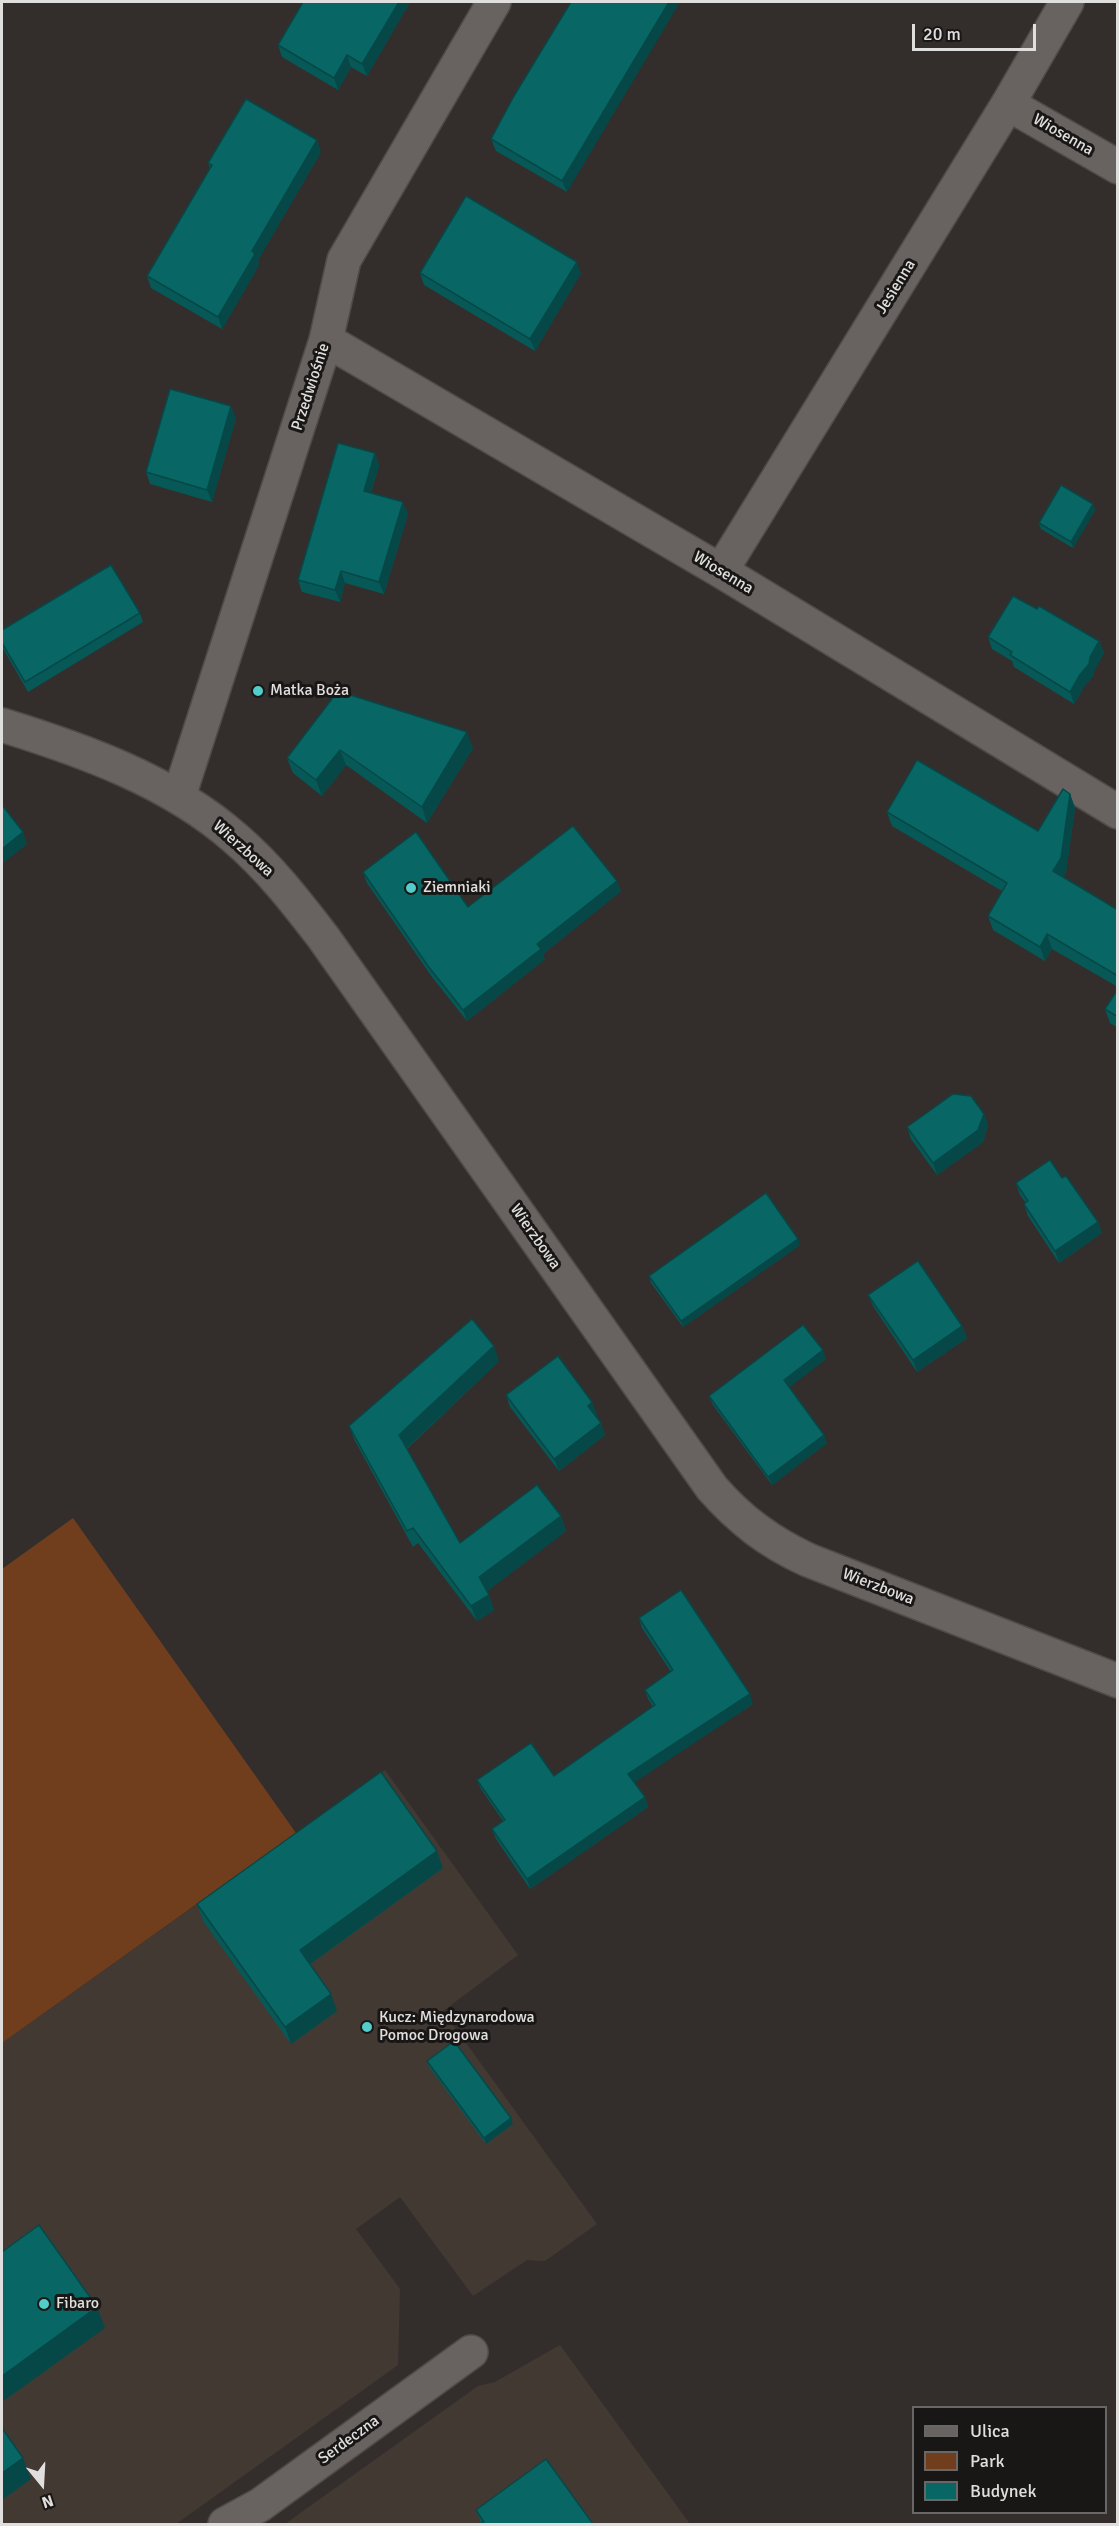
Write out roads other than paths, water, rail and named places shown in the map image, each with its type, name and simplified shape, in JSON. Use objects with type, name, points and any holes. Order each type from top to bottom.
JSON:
[{"type":"street","name":"Przedwiośnie","points":[[179,796],[326,340],[344,260],[494,2]]},
{"type":"street","name":"Jesienna","points":[[721,571],[1008,104],[1067,2]]},
{"type":"street","name":"Wiosenna","points":[[1008,104],[1118,167]]},
{"type":"street","name":"Wiosenna","points":[[326,340],[721,571],[1118,812]]},
{"type":"street","name":"Wierzbowa","points":[[2,725],[40,737],[123,770],[179,796],[235,838],[287,891],[336,955],[712,1488],[744,1522],[782,1548],[808,1560],[1118,1681]]},
{"type":"street","name":"Serdeczna","points":[[225,2524],[260,2505],[471,2352]]},
{"type":"place","name":"Matka Boża","points":[[258,691]]},
{"type":"place","name":"Ziemniaki","points":[[411,888]]},
{"type":"place","name":"Kucz: Międzynarodowa Pomoc Drogowa","points":[[367,2027]]},
{"type":"place","name":"Fibaro","points":[[44,2304]]}]
